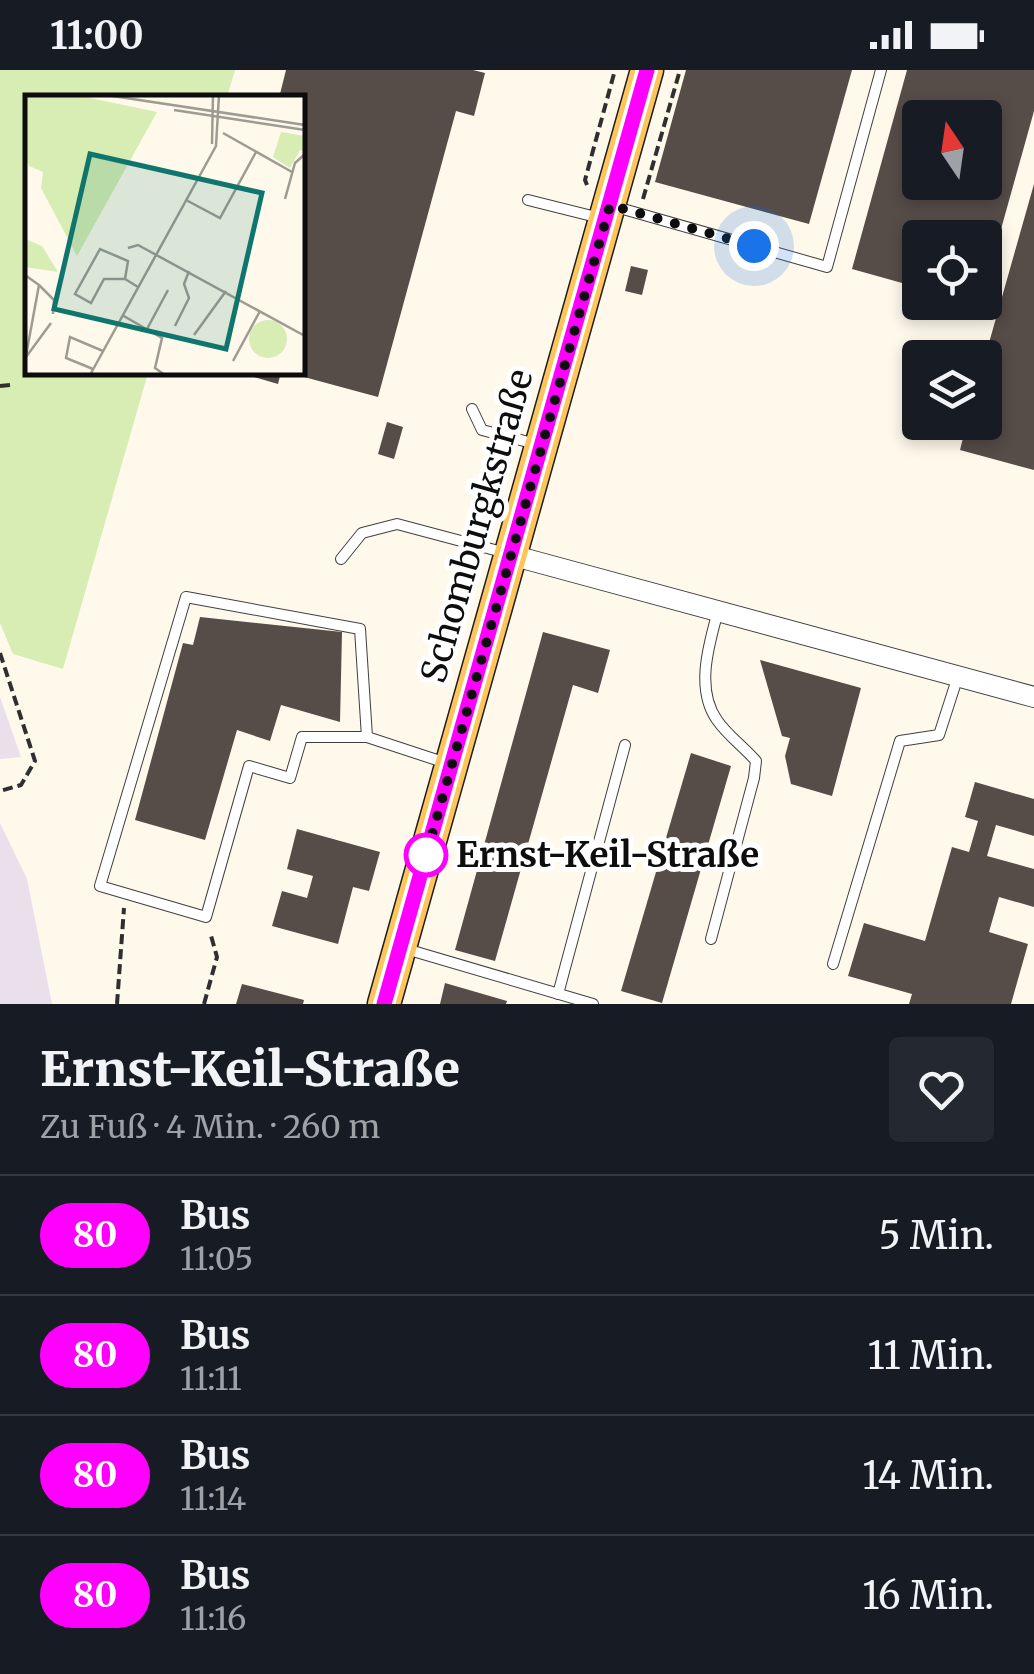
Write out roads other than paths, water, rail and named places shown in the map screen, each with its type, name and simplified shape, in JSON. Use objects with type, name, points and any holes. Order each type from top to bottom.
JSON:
[{"type":"main road","name":"Schomburgkstraße","points":[[384,1004],[647,70]]},
{"type":"street","points":[[512,555],[1034,697]]},
{"type":"lane","points":[[528,200],[608,212],[827,266],[881,70]]},
{"type":"lane","points":[[472,409],[482,430],[540,446]]},
{"type":"lane","points":[[341,559],[362,533],[397,524],[512,555]]},
{"type":"lane","points":[[366,737],[360,629],[186,597],[100,886],[206,917],[249,766],[290,778],[302,737],[366,737],[452,764]]},
{"type":"lane","points":[[712,939],[756,761],[716,719],[707,688],[705,656],[718,610]]},
{"type":"lane","points":[[834,964],[900,741],[939,735],[958,675]]},
{"type":"lane","points":[[558,994],[624,745]]},
{"type":"lane","points":[[400,948],[593,1004]]},
{"type":"place","name":"Ernst-Keil-Straße","points":[[426,855]]}]
